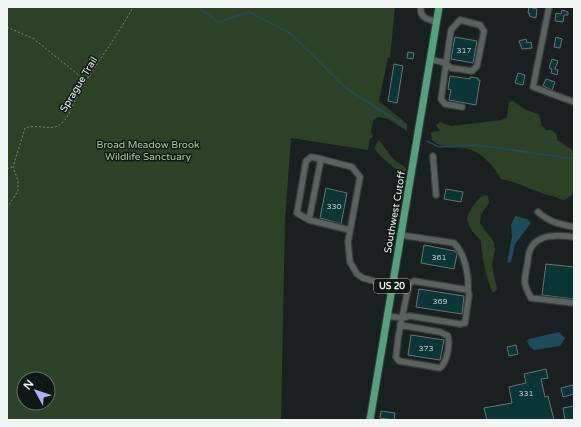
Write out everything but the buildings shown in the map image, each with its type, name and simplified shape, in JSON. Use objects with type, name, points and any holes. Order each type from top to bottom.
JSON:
[{"type":"main road","name":"Southwest Cutoff","points":[[370,420],[438,7]]},
{"type":"street","points":[[421,7],[420,12],[422,16],[436,22]]},
{"type":"street","points":[[549,7],[532,87],[574,102]]},
{"type":"street","points":[[430,59],[445,63],[451,68],[472,71],[477,66],[484,31],[480,25],[460,20],[451,30],[445,63],[441,99],[445,104],[462,107]]},
{"type":"street","points":[[433,156],[436,195]]},
{"type":"street","points":[[350,230],[308,220],[297,213],[306,161],[311,157],[352,167],[360,177],[350,230],[348,255],[352,268],[357,274],[369,280],[392,286]]},
{"type":"street","points":[[308,220],[321,159]]},
{"type":"street","points":[[538,212],[555,224],[574,227]]},
{"type":"street","points":[[387,316],[402,318],[410,316],[460,324],[465,323],[469,295],[468,282],[461,250],[454,244],[400,235]]},
{"type":"street","points":[[574,237],[558,235],[547,236],[537,241],[530,250],[524,285],[531,298],[574,303]]},
{"type":"street","points":[[400,325],[440,332],[448,336],[449,341],[444,364],[440,368],[399,361],[396,357],[400,325],[409,284],[414,282],[468,290]]},
{"type":"path","name":"Sprague Trail","points":[[13,167],[25,128],[34,125],[51,127],[58,126],[66,119],[86,81],[133,7]]},
{"type":"path","points":[[7,27],[34,39],[86,81]]},
{"type":"path","points":[[7,169],[13,167],[18,181],[18,191],[7,208]]},
{"type":"path","points":[[7,233],[7,245]]},
{"type":"green space","name":"Broad Meadow Brook Wildlife Sanctuary","points":[[7,7],[395,7],[390,58],[388,57],[379,101],[407,124],[407,131],[388,119],[378,117],[373,121],[371,132],[373,136],[370,138],[368,150],[291,138],[285,220],[281,420],[7,420]]},
{"type":"green space","points":[[513,101],[526,110],[539,114],[542,126],[547,130],[552,130],[557,135],[557,140],[574,151],[574,193],[565,200],[514,182],[501,179],[486,159],[470,149],[443,147],[432,140],[431,132],[440,131],[436,125],[440,122],[451,126],[502,120],[507,117],[509,102]]},
{"type":"green space","points":[[379,140],[393,159],[406,168],[406,171],[402,172],[386,162],[377,152],[374,148]]},
{"type":"green space","points":[[484,195],[488,196],[489,203],[481,214],[480,223],[494,242],[495,250],[492,265],[497,289],[493,293],[485,268],[481,241],[472,231],[467,220],[473,206],[478,199]]},
{"type":"water","points":[[515,216],[527,219],[531,223],[515,244],[511,262],[507,263],[512,237],[511,225]]},
{"type":"water","points":[[559,332],[565,338],[560,346],[534,350],[530,347],[527,341],[529,339]]},
{"type":"waterway","points":[[198,7],[218,22],[249,12],[290,33],[346,88],[405,126]]},
{"type":"waterway","points":[[427,141],[439,147],[478,145],[574,159]]}]
